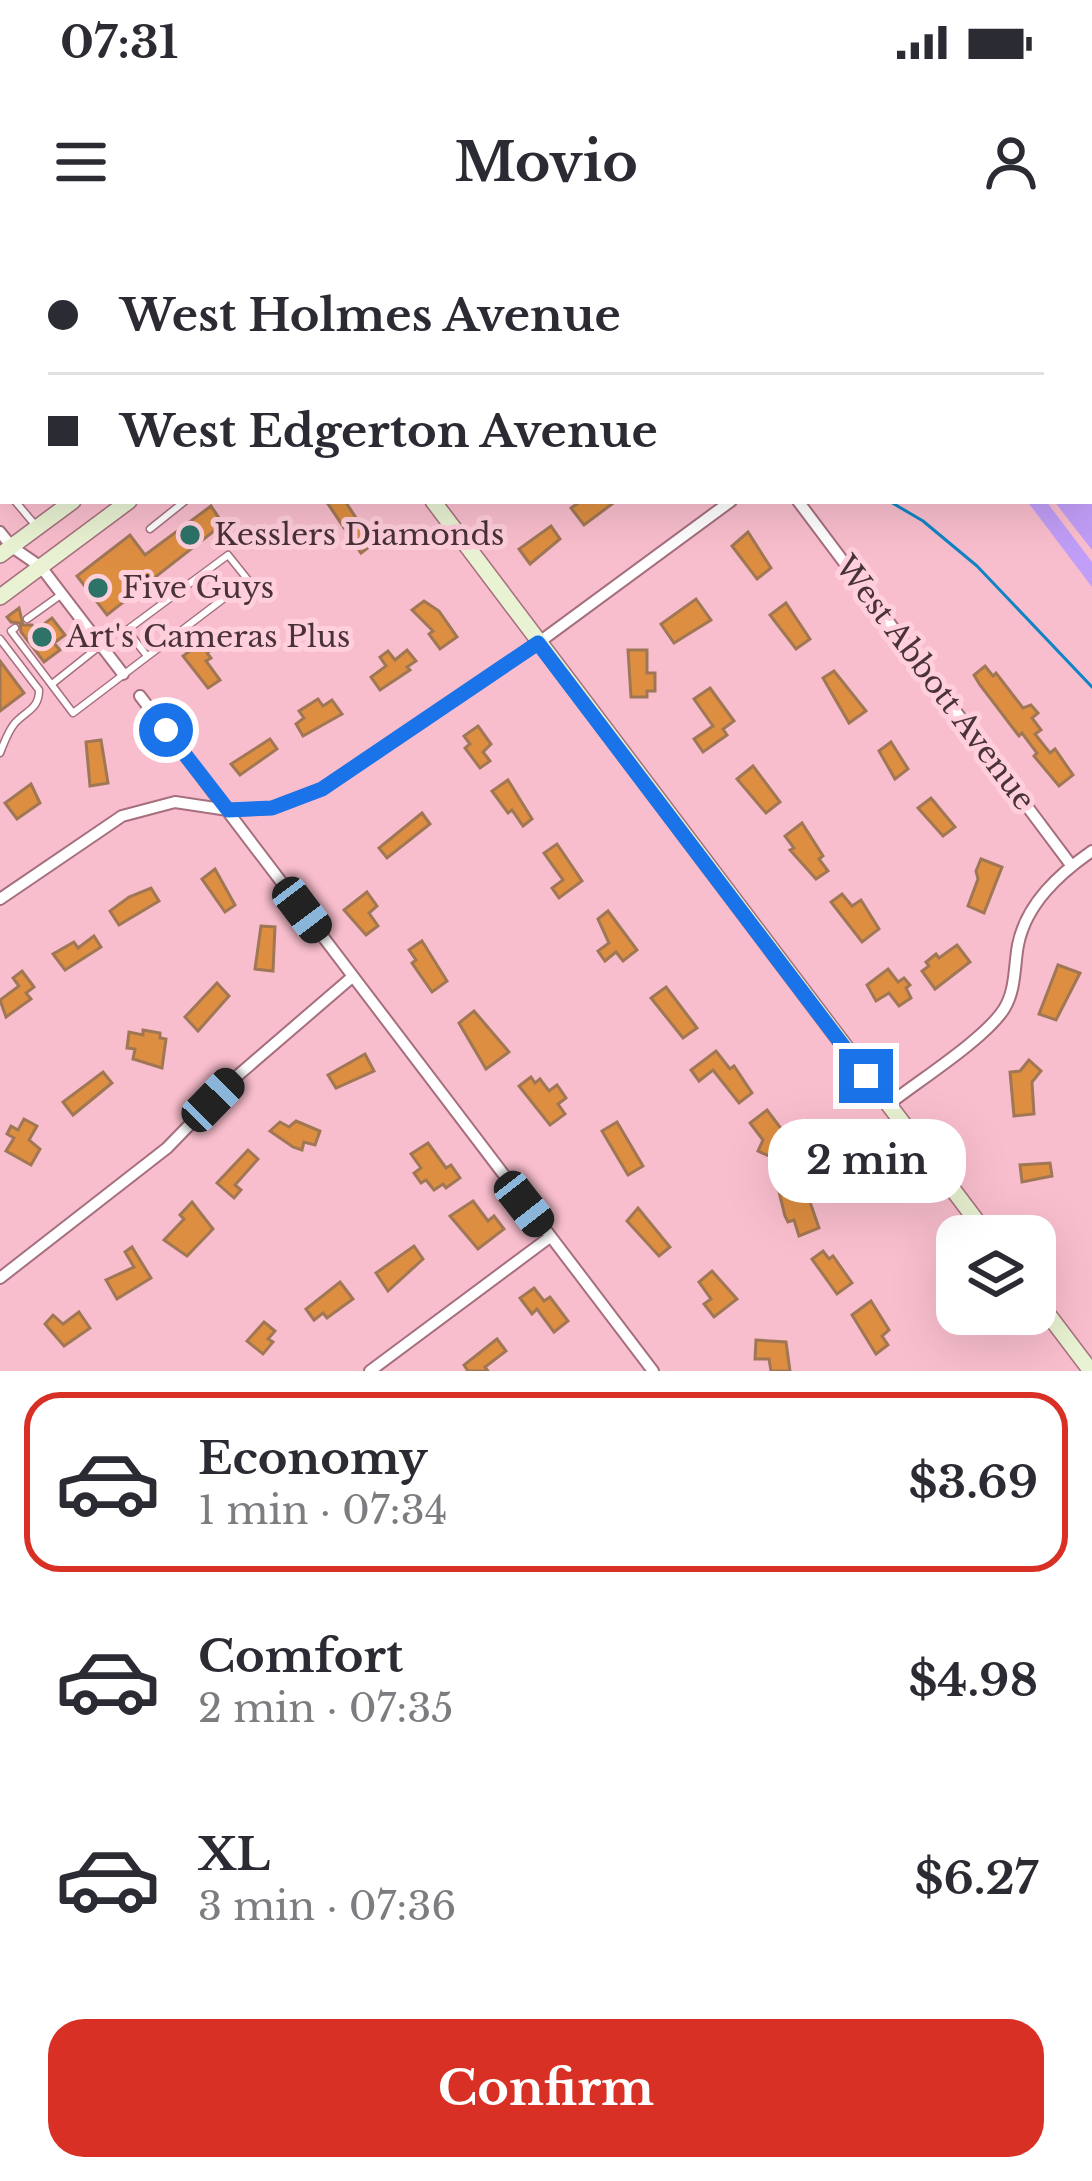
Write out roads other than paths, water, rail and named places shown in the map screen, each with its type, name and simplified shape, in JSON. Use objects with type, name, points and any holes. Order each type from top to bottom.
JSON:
[{"type":"street","points":[[6,551],[69,504]]},
{"type":"street","points":[[0,597],[125,504]]},
{"type":"street","points":[[435,504],[972,1215]]},
{"type":"street","points":[[0,899],[122,816],[176,802],[228,810],[272,808],[322,789],[538,643],[727,504]]},
{"type":"street","name":"West Abbott Avenue","points":[[800,504],[1071,866]]},
{"type":"street","points":[[0,532],[6,551],[41,566],[123,674]]},
{"type":"street","points":[[140,696],[652,1371]]},
{"type":"street","points":[[888,1105],[996,1019],[1013,985],[1023,925],[1032,908],[1092,851]]},
{"type":"street","points":[[0,1278],[167,1148],[236,1077],[351,978]]},
{"type":"street","points":[[370,1371],[550,1237]]},
{"type":"street","points":[[1056,1325],[1091,1371]]},
{"type":"lane","points":[[18,504],[37,527]]},
{"type":"lane","points":[[149,529],[181,504]]},
{"type":"lane","points":[[15,628],[11,631],[74,713],[248,580],[228,555],[127,630],[147,656]]},
{"type":"lane","points":[[27,619],[62,594]]},
{"type":"lane","points":[[0,639],[39,690],[40,698],[11,725],[0,752]]},
{"type":"lane","points":[[52,685],[101,645]]},
{"type":"waterway","points":[[894,504],[923,521],[977,566],[1092,687]]},
{"type":"place","name":"Kesslers Diamonds","points":[[190,535]]},
{"type":"place","name":"Five Guys","points":[[98,588]]},
{"type":"place","name":"Art's Cameras Plus","points":[[42,637]]}]
